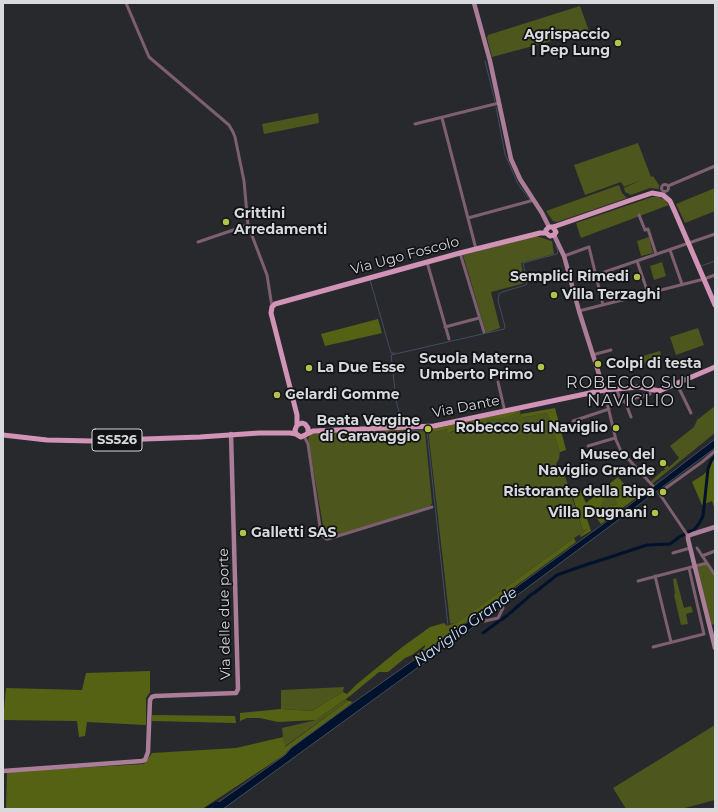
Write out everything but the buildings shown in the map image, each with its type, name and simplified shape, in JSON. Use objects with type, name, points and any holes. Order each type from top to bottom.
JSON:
[{"type":"main road","points":[[551,227],[555,230],[554,236],[550,236],[546,233],[546,230],[551,227],[652,193],[664,193],[670,201],[704,279],[713,293],[715,304]]},
{"type":"main road","name":"Via Ugo Foscolo","points":[[272,307],[275,304],[460,253],[540,233],[546,233]]},
{"type":"main road","points":[[272,307],[271,313],[296,411],[303,424],[307,427],[306,434]]},
{"type":"main road","name":"SS526","points":[[604,390],[640,387],[654,390],[677,384],[715,367]]},
{"type":"main road","name":"Via Dante","points":[[306,434],[317,430],[434,426],[604,390]]},
{"type":"main road","points":[[296,411],[296,429]]},
{"type":"main road","name":"SS526","points":[[3,436],[47,440],[91,441],[200,437],[285,432],[296,429],[303,424]]},
{"type":"main road","name":"SS526","points":[[296,429],[299,436],[306,434]]},
{"type":"street","points":[[126,3],[150,56],[228,125],[233,132],[244,181],[248,224],[267,274],[272,307]]},
{"type":"street","points":[[474,3],[484,37],[505,136],[513,163],[520,178],[551,227]]},
{"type":"street","points":[[414,124],[499,103]]},
{"type":"street","points":[[442,118],[476,249]]},
{"type":"street","points":[[668,186],[668,189],[664,193],[662,186],[665,184],[668,186],[715,166]]},
{"type":"street","points":[[468,218],[534,200]]},
{"type":"street","points":[[639,215],[644,230],[648,229],[656,254]]},
{"type":"street","points":[[198,242],[248,224]]},
{"type":"street","points":[[596,275],[715,234]]},
{"type":"street","points":[[554,236],[564,256],[592,356],[604,390],[615,438],[621,451],[653,486]]},
{"type":"street","points":[[564,256],[589,247],[603,305]]},
{"type":"street","points":[[670,250],[682,284]]},
{"type":"street","points":[[460,253],[484,332]]},
{"type":"street","points":[[637,261],[648,293]]},
{"type":"street","points":[[427,262],[449,339]]},
{"type":"street","points":[[579,311],[715,275]]},
{"type":"street","points":[[445,327],[479,318]]},
{"type":"street","points":[[592,356],[611,350]]},
{"type":"street","points":[[498,382],[505,412]]},
{"type":"street","points":[[677,384],[691,412]]},
{"type":"street","points":[[617,390],[620,402],[650,394],[654,390]]},
{"type":"street","points":[[625,401],[631,417]]},
{"type":"street","points":[[573,421],[609,409]]},
{"type":"street","name":"Via delle due porte","points":[[3,770],[142,761],[145,760],[148,752],[150,700],[152,697],[236,693],[238,689],[231,434]]},
{"type":"street","points":[[306,434],[321,534],[326,539],[432,506]]},
{"type":"street","points":[[588,446],[615,438]]},
{"type":"street","points":[[715,451],[658,493],[688,536],[694,567],[715,648]]},
{"type":"street","points":[[688,536],[715,527]]},
{"type":"street","points":[[673,553],[690,548]]},
{"type":"street","points":[[697,548],[715,575]]},
{"type":"street","points":[[702,556],[715,552]]},
{"type":"street","points":[[638,580],[694,567],[707,562]]},
{"type":"street","points":[[654,647],[704,634],[688,568]]},
{"type":"street","points":[[655,576],[671,642]]},
{"type":"street","points":[[485,621],[499,620],[503,608]]},
{"type":"green space","points":[[580,6],[589,31],[492,57],[487,38],[488,35]]},
{"type":"green space","points":[[318,113],[319,123],[264,134],[262,124]]},
{"type":"green space","points":[[638,143],[651,177],[653,176],[659,185],[659,189],[650,188],[631,195],[625,192],[624,188],[641,180],[624,187],[621,182],[585,195],[574,165]]},
{"type":"green space","points":[[619,185],[622,193],[627,198],[557,222],[553,221],[546,211]]},
{"type":"green space","points":[[715,188],[715,211],[685,223],[676,204]]},
{"type":"green space","points":[[652,197],[659,197],[665,200],[669,205],[581,238],[576,223]]},
{"type":"green space","points":[[536,236],[552,241],[554,254],[521,263],[525,283],[491,292],[500,328],[486,333],[463,255]]},
{"type":"green space","points":[[649,237],[653,253],[641,256],[637,241]]},
{"type":"green space","points":[[662,262],[666,276],[654,280],[650,266]]},
{"type":"green space","points":[[378,319],[382,333],[325,346],[321,334]]},
{"type":"green space","points":[[698,328],[704,345],[676,355],[670,337]]},
{"type":"green space","points":[[660,351],[662,360],[645,364],[643,356]]},
{"type":"green space","points":[[715,406],[715,433],[652,484],[650,482],[665,470],[664,468],[667,465],[669,467],[679,458],[670,446],[694,427],[697,420]]},
{"type":"green space","points":[[555,408],[566,450],[560,452],[547,413],[520,418],[521,414]]},
{"type":"green space","points":[[520,410],[521,418],[547,413],[560,452],[559,459],[556,464],[557,467],[562,470],[565,476],[583,531],[589,529],[574,538],[458,622],[451,624],[428,429],[432,429],[435,432],[447,429],[450,433],[467,424]]},
{"type":"green space","points":[[517,411],[510,416],[467,424],[449,433],[447,429],[435,432],[432,429]]},
{"type":"green space","points":[[403,430],[405,432],[425,431],[432,503],[430,506],[329,538],[325,537],[308,439],[310,435],[313,433]]},
{"type":"green space","points":[[715,457],[714,507],[712,501],[702,505],[692,482],[708,470]]},
{"type":"green space","points":[[618,477],[636,498],[601,524],[592,513],[593,516],[587,519],[591,531],[581,537],[580,535],[588,529],[583,531],[571,491],[580,490],[586,503]],"holes":[[[614,497],[618,504],[611,506],[602,513],[600,510],[603,501],[606,498]]]},
{"type":"green space","points":[[610,497],[614,497],[619,504],[613,505],[602,513],[600,510],[603,501]]},
{"type":"green space","points":[[574,538],[576,542],[454,631],[411,660],[425,647],[425,645],[412,655],[405,658],[388,672],[379,672],[350,696],[316,720],[278,722],[260,718],[247,718],[240,721],[240,713],[281,709],[312,711],[343,692],[347,694],[401,648],[430,627],[444,623],[447,626],[458,622]]},
{"type":"green space","points":[[707,564],[715,576],[715,624],[711,625],[696,567]]},
{"type":"green space","points":[[676,578],[684,608],[691,606],[693,612],[686,614],[688,624],[681,625],[674,595],[673,579]]},
{"type":"green space","points":[[150,671],[150,692],[146,698],[146,725],[87,722],[85,736],[79,737],[77,721],[3,720],[6,688],[82,690],[86,673]]},
{"type":"green space","points":[[344,687],[343,692],[312,711],[281,709],[281,690]]},
{"type":"green space","points":[[346,699],[348,701],[284,747],[282,728],[316,720]]},
{"type":"green space","points":[[348,701],[351,701],[352,703],[291,748],[284,755],[202,809],[6,809],[7,772],[144,764],[152,753],[236,748],[283,737],[285,747]]},
{"type":"green space","points":[[152,715],[235,716],[236,723],[152,721]]},
{"type":"green space","points":[[715,725],[715,800],[681,809],[626,809],[613,788]]},
{"type":"water","name":"Naviglio Grande","points":[[715,439],[715,448],[508,602],[223,809],[209,809],[285,755],[291,748],[350,705],[475,617],[628,506]]},
{"type":"waterway","points":[[485,61],[495,101]]},
{"type":"waterway","points":[[496,107],[505,154],[518,184],[530,200]]},
{"type":"waterway","points":[[404,425],[396,400],[391,355],[504,329],[505,327],[498,300],[499,294],[526,285],[527,283],[523,263],[557,254],[558,251],[556,246]]},
{"type":"waterway","points":[[701,266],[715,261]]},
{"type":"waterway","points":[[370,280],[391,353],[395,353]]},
{"type":"waterway","name":"Naviglio Grande","points":[[406,430],[427,431],[448,626]]},
{"type":"waterway","points":[[688,532],[694,530],[703,516],[708,469],[715,456]]},
{"type":"waterway","points":[[679,537],[685,534]]},
{"type":"waterway","points":[[592,563],[647,545],[670,544],[678,538]]},
{"type":"waterway","points":[[534,593],[557,575],[591,563]]},
{"type":"waterway","name":"Naviglio Grande","points":[[510,613],[532,594]]},
{"type":"waterway","name":"Naviglio Grande","points":[[501,620],[509,614]]},
{"type":"waterway","name":"Naviglio Grande","points":[[483,633],[499,621]]},
{"type":"waterway","points":[[206,809],[216,803],[220,804]]},
{"type":"place","name":"Agrispaccio I Pep Lung","points":[[618,43]]},
{"type":"place","name":"Grittini Arredamenti","points":[[226,222]]},
{"type":"place","name":"Semplici Rimedi","points":[[637,277]]},
{"type":"place","name":"Villa Terzaghi","points":[[554,295]]},
{"type":"place","name":"Colpi di testa","points":[[598,364]]},
{"type":"place","name":"Scuola Materna Umberto Primo","points":[[541,367]]},
{"type":"place","name":"La Due Esse","points":[[309,368]]},
{"type":"place","name":"Gelardi Gomme","points":[[277,395]]},
{"type":"place","name":"Robecco sul Naviglio","points":[[616,428]]},
{"type":"place","name":"Beata Vergine di Caravaggio","points":[[428,429]]},
{"type":"place","name":"Museo del Naviglio Grande","points":[[663,463]]},
{"type":"place","name":"Ristorante della Ripa","points":[[663,492]]},
{"type":"place","name":"Villa Dugnani","points":[[655,513]]},
{"type":"place","name":"Galletti SAS","points":[[243,533]]},
{"type":"district","name":"ROBECCO SUL NAVIGLIO","points":[[631,392]]}]
